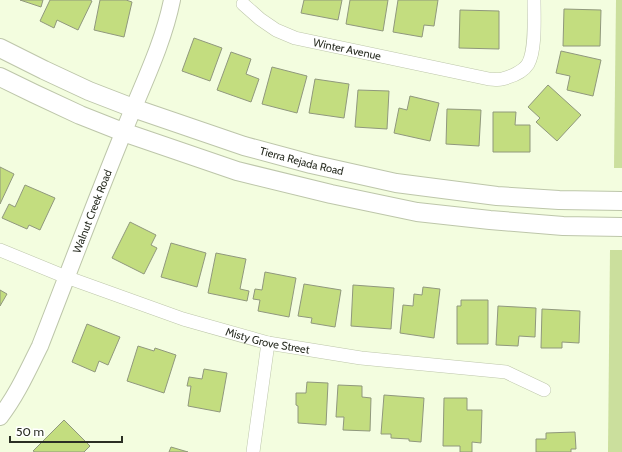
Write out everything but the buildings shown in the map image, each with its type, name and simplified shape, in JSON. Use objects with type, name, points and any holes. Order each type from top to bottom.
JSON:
[{"type":"main road","name":"Tierra Rejada Road","points":[[0,48],[90,91],[133,108],[244,146],[311,164],[396,183],[497,196],[559,200],[622,201]]},
{"type":"main road","points":[[0,76],[80,115],[123,132],[237,171],[331,194],[418,212],[563,226],[622,228]]},
{"type":"street","name":"Walnut Creek Road","points":[[0,417],[24,380],[40,346],[123,132],[159,46],[170,12],[172,0]]},
{"type":"street","name":"Winter Avenue","points":[[243,4],[260,19],[276,30],[295,38],[489,79],[500,80],[514,76],[528,64],[534,42],[534,0]]},
{"type":"street","name":"Misty Grove Street","points":[[0,250],[66,277],[183,319],[268,343],[362,358],[506,372],[544,390]]},
{"type":"street","points":[[253,452],[268,343]]},
{"type":"green space","points":[[616,0],[622,0],[622,168],[614,168]]},
{"type":"green space","points":[[610,250],[622,250],[622,452],[608,452]]}]
